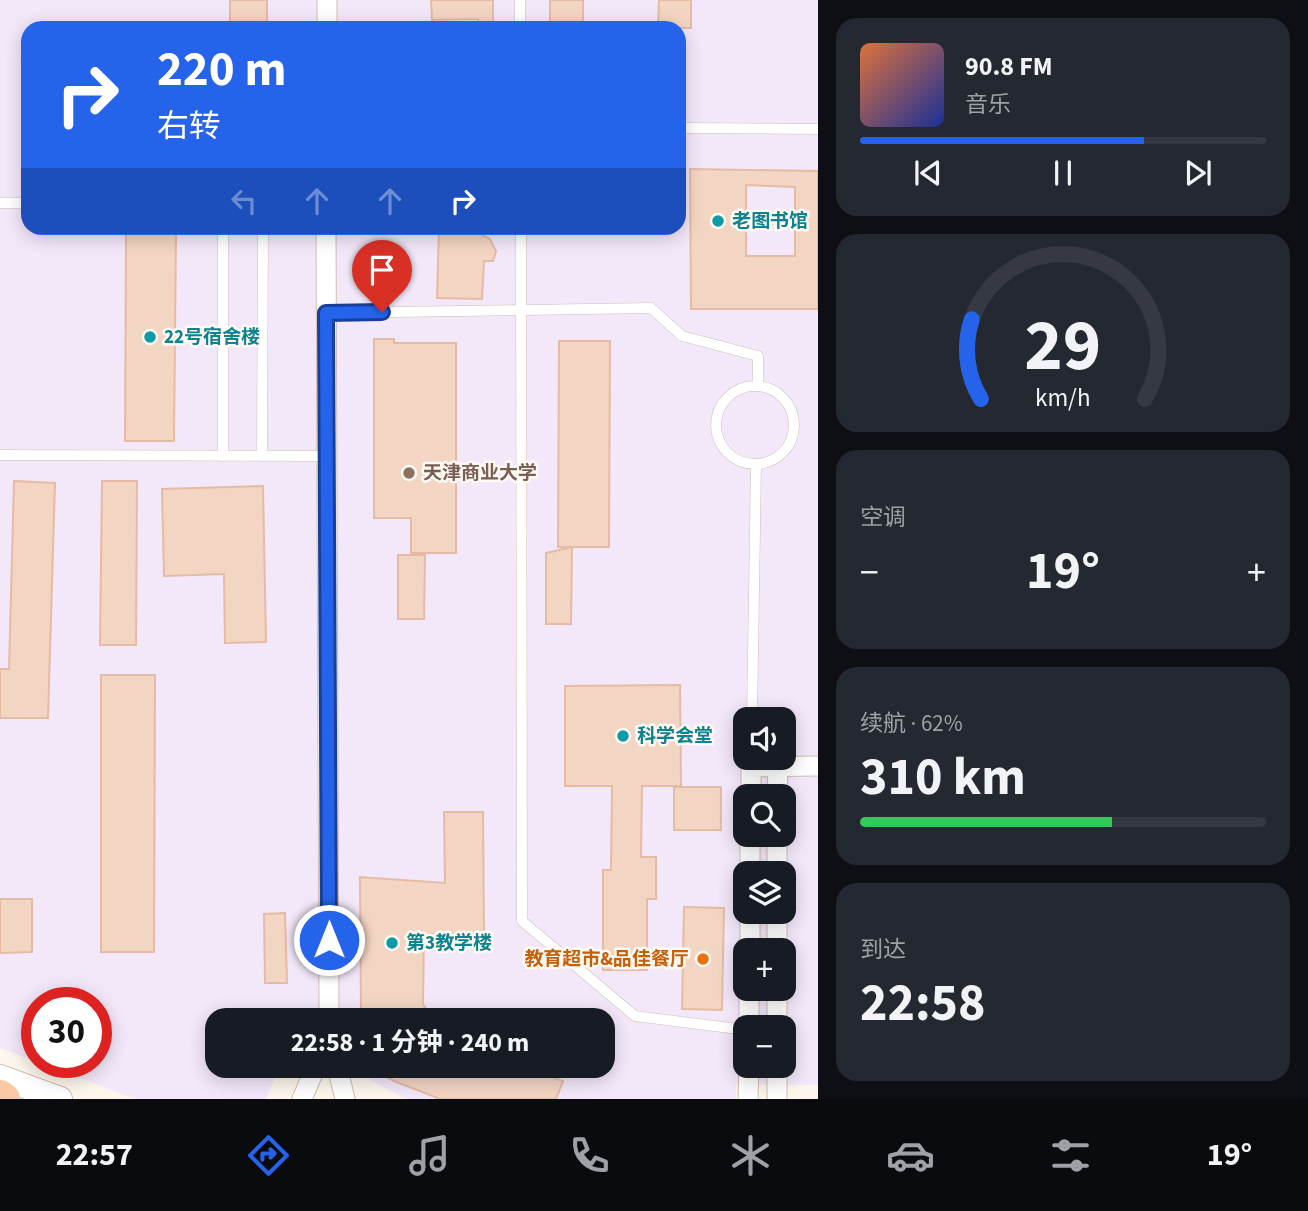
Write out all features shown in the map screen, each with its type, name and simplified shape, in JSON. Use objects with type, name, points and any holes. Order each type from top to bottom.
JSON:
[{"type":"street","points":[[327,0],[327,21]]},
{"type":"street","points":[[327,235],[329,1008]]},
{"type":"street","points":[[796,766],[818,766]]},
{"type":"street","points":[[0,1077],[60,1099]]},
{"type":"street","points":[[302,1099],[311,1078]]},
{"type":"street","points":[[340,1078],[345,1099]]},
{"type":"street","points":[[748,1099],[749,1078]]},
{"type":"street","points":[[777,1078],[777,1099]]},
{"type":"lane","points":[[520,0],[520,21]]},
{"type":"lane","points":[[686,128],[818,129]]},
{"type":"lane","points":[[0,204],[21,203]]},
{"type":"lane","points":[[223,235],[223,456]]},
{"type":"lane","points":[[262,235],[262,456]]},
{"type":"lane","points":[[521,235],[522,921],[635,1016],[733,1027]]},
{"type":"lane","points":[[326,313],[651,308],[682,336],[758,356],[758,386]]},
{"type":"lane","points":[[758,386],[782,397],[790,407],[793,432],[780,455],[756,464],[733,457],[724,448],[716,424],[725,401],[746,387],[758,386]]},
{"type":"lane","points":[[0,455],[326,456]]},
{"type":"lane","points":[[752,707],[756,464]]},
{"type":"shaded area","name":"天津商业大学","points":[[0,0],[818,0],[818,1085],[736,1085],[736,1099],[406,1099],[368,1078],[615,1078],[615,1008],[205,1008],[205,1078],[275,1078],[266,1099],[135,1099],[80,1078],[112,1078],[112,987],[21,987],[21,1056],[0,1048]]},
{"type":"building","points":[[230,0],[267,0],[267,21],[230,21]]},
{"type":"building","points":[[431,0],[493,0],[493,21],[432,20]]},
{"type":"building","points":[[550,0],[583,0],[583,21],[550,21]]},
{"type":"building","points":[[659,0],[691,0],[691,28],[686,28],[686,21],[658,21]]},
{"type":"building","name":"老图书馆","points":[[690,169],[818,171],[818,309],[691,309]],"holes":[[[746,185],[795,187],[795,256],[746,256]]]},
{"type":"building","name":"22号宿舍楼","points":[[126,235],[176,235],[174,441],[125,441]]},
{"type":"building","points":[[439,235],[482,235],[490,239],[496,251],[493,261],[484,261],[482,299],[437,298]]},
{"type":"building","points":[[374,339],[394,339],[394,343],[456,343],[456,553],[411,553],[411,518],[374,518]]},
{"type":"building","points":[[559,341],[610,341],[609,547],[558,547]]},
{"type":"building","points":[[14,481],[55,483],[48,718],[0,718],[0,669],[9,669]]},
{"type":"building","points":[[102,481],[137,481],[136,645],[100,645]]},
{"type":"building","points":[[263,486],[266,642],[225,643],[224,574],[164,576],[162,489]]},
{"type":"building","points":[[572,547],[571,624],[546,624],[546,553]]},
{"type":"building","points":[[398,555],[425,555],[424,619],[398,619]]},
{"type":"building","points":[[101,675],[155,675],[154,952],[101,952]]},
{"type":"building","name":"科学会堂","points":[[680,685],[681,786],[642,786],[641,857],[656,857],[656,899],[647,899],[647,970],[603,970],[603,870],[611,870],[612,786],[565,786],[565,686]]},
{"type":"building","points":[[674,787],[721,787],[721,830],[674,830]]},
{"type":"building","points":[[444,812],[483,812],[484,934],[424,934],[423,1004],[426,1008],[361,1008],[360,877],[445,883]]},
{"type":"building","points":[[0,899],[32,899],[32,952],[0,953]]},
{"type":"building","name":"教育超市&品佳餐厅","points":[[684,907],[724,908],[722,1010],[682,1009]]},
{"type":"building","points":[[285,913],[287,983],[265,983],[264,914]]},
{"type":"building","points":[[388,1078],[555,1078],[563,1081],[556,1099],[440,1099]]},
{"type":"place","name":"老图书馆","points":[[718,221]]},
{"type":"place","name":"22号宿舍楼","points":[[150,337]]},
{"type":"place","name":"天津商业大学","points":[[409,473]]},
{"type":"place","name":"科学会堂","points":[[623,736]]},
{"type":"place","name":"第3教学楼","points":[[392,943]]},
{"type":"place","name":"教育超市&品佳餐厅","points":[[703,959]]},
{"type":"route","points":[[329,940],[326,313],[382,312]]}]
